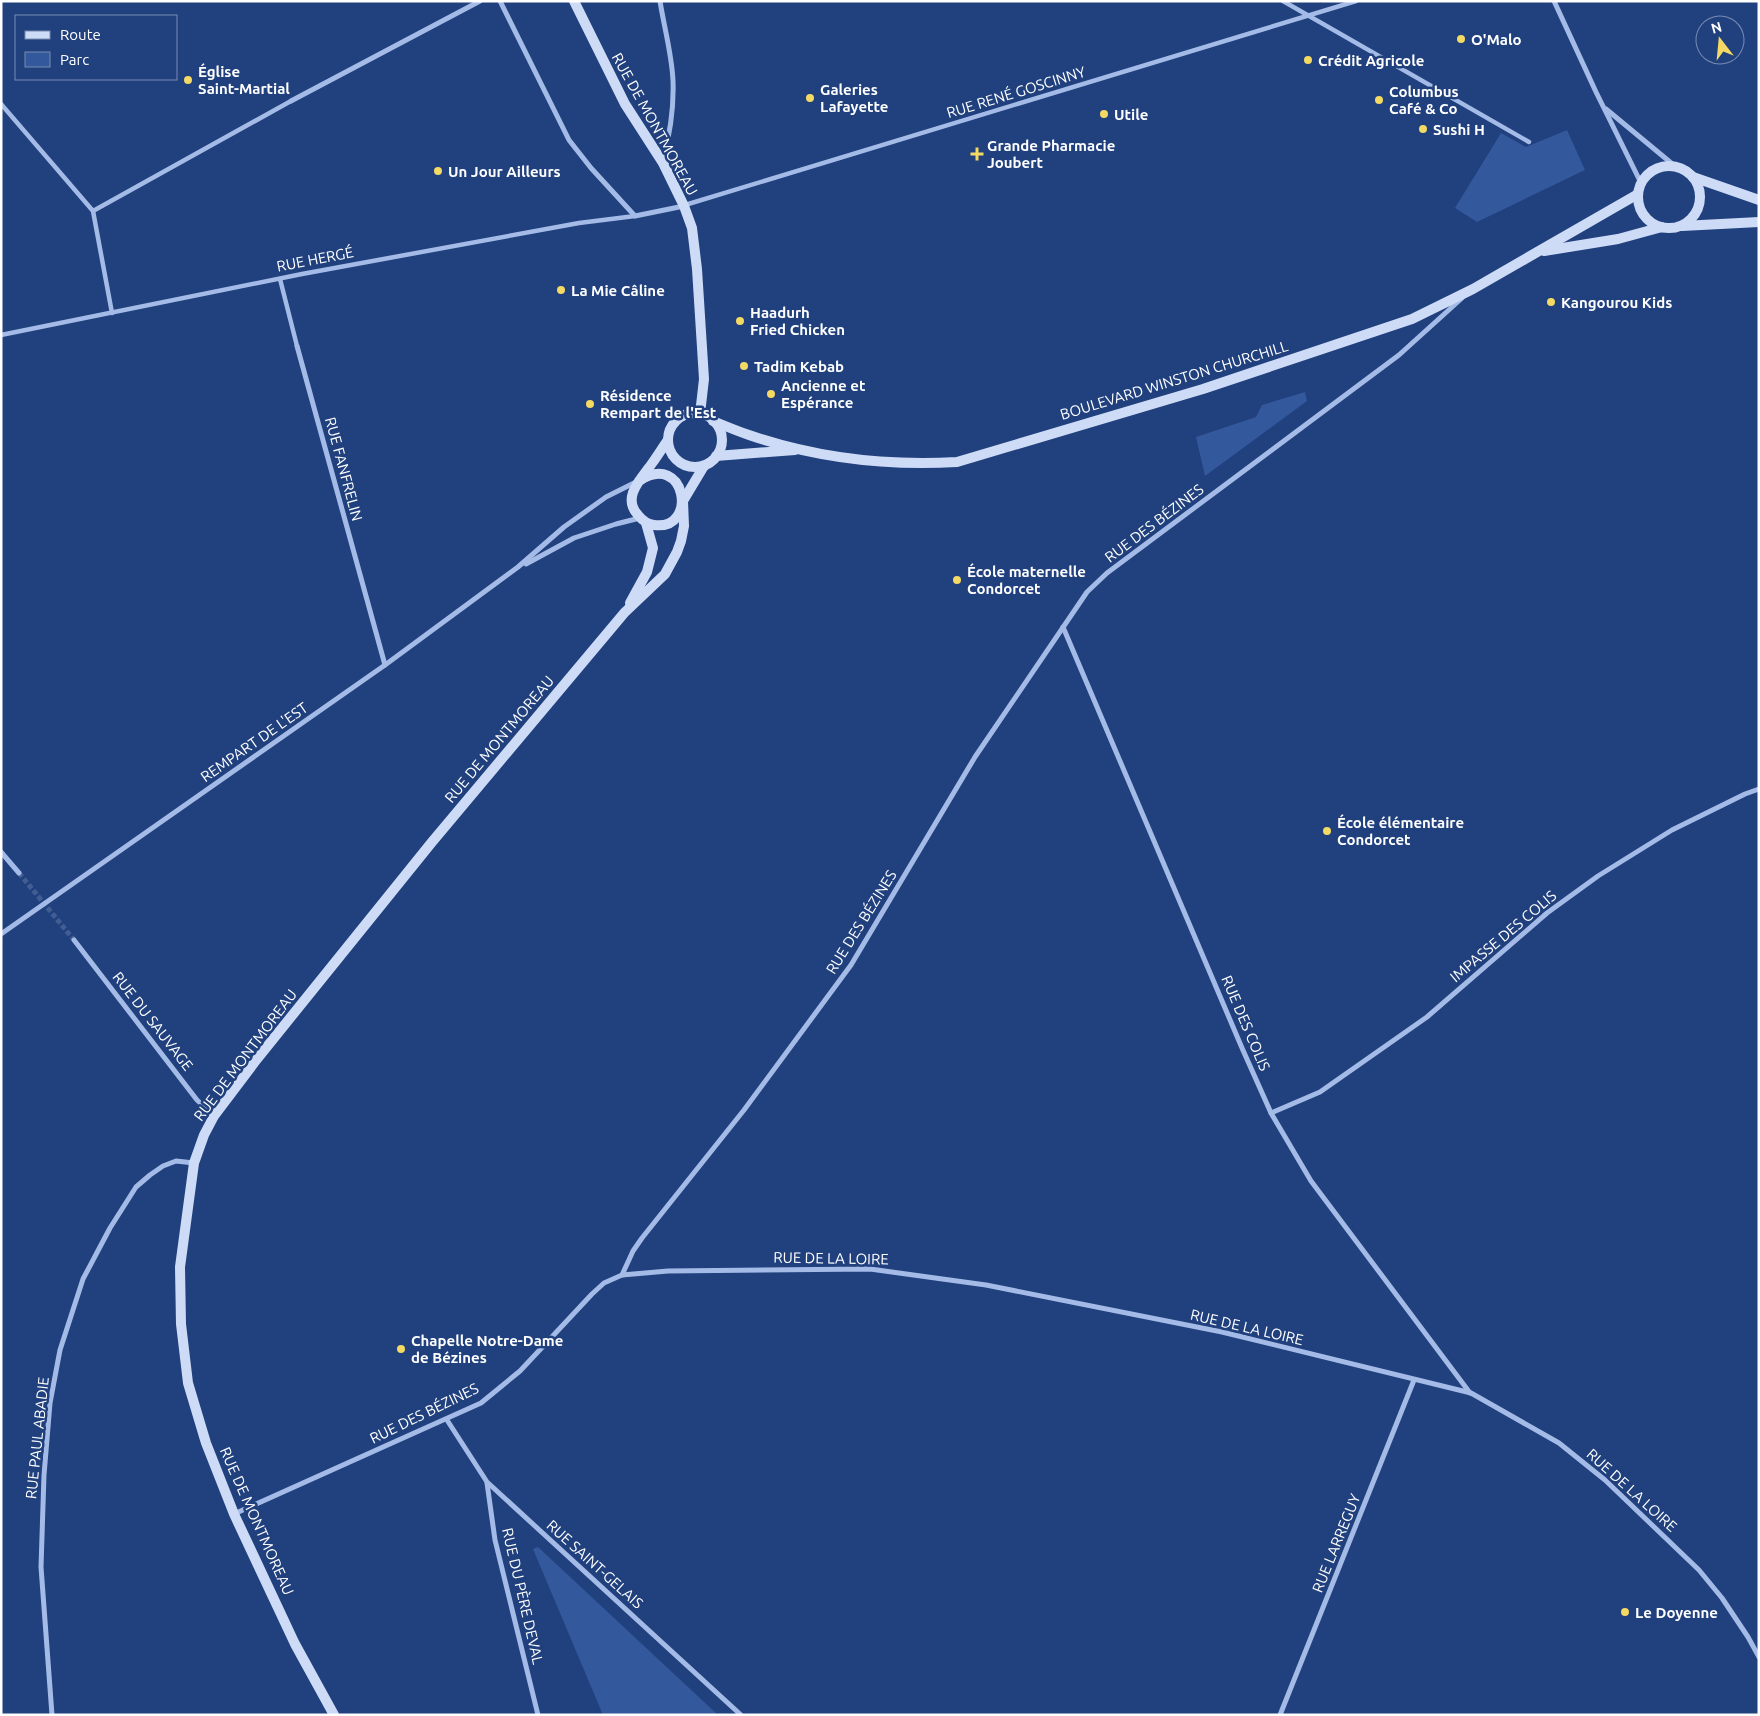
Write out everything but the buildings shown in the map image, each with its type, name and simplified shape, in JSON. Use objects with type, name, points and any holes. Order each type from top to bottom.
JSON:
[{"type":"main road","name":"RUE DE MONTMOREAU","points":[[574,1],[625,104],[663,163],[684,206],[692,228],[697,269],[704,378],[700,414]]},
{"type":"main road","points":[[1681,226],[1696,214],[1700,195],[1698,186],[1693,177],[1686,171],[1676,167],[1656,169],[1641,183],[1638,194],[1638,203],[1646,219],[1671,229],[1681,226],[1759,222]]},
{"type":"main road","points":[[1693,177],[1759,200]]},
{"type":"main road","name":"BOULEVARD WINSTON CHURCHILL","points":[[713,421],[749,435],[801,450],[876,462],[921,464],[957,462],[1203,388],[1334,346],[1412,318],[1473,289],[1638,194]]},
{"type":"main road","name":"BOULEVARD WINSTON CHURCHILL","points":[[1538,252],[1618,239],[1662,227]]},
{"type":"main road","points":[[700,414],[713,421],[722,436],[718,453],[704,466],[683,501],[676,517],[662,525],[654,525],[643,521],[634,512],[632,496],[634,488],[668,440],[672,425],[686,415],[700,414]]},
{"type":"main road","points":[[668,440],[669,448],[679,462],[686,466],[704,466]]},
{"type":"main road","name":"BOULEVARD WINSTON CHURCHILL","points":[[716,456],[801,450]]},
{"type":"main road","points":[[639,481],[647,476],[664,474],[678,484],[682,492],[683,501]]},
{"type":"main road","name":"RUE DE MONTMOREAU","points":[[334,1715],[295,1644],[234,1514],[206,1443],[188,1384],[181,1324],[180,1267],[194,1163],[204,1135],[214,1116],[256,1059],[432,842],[625,612],[664,574],[677,552],[684,526],[683,501]]},
{"type":"main road","name":"RUE DE MONTMOREAU","points":[[625,612],[647,572],[653,548],[643,521]]},
{"type":"street","points":[[93,211],[290,101],[480,1]]},
{"type":"street","points":[[500,1],[569,140],[591,168],[636,216],[684,206]]},
{"type":"street","points":[[660,1],[673,79],[670,134],[663,163]]},
{"type":"street","points":[[1283,1],[1529,142]]},
{"type":"street","name":"RUE RENÉ GOSCINNY","points":[[684,206],[1356,1]]},
{"type":"street","points":[[1554,1],[1641,183]]},
{"type":"street","points":[[1,104],[93,211],[112,313]]},
{"type":"street","points":[[1604,107],[1676,167]]},
{"type":"street","name":"RUE HERGÉ","points":[[1,336],[280,279],[579,223],[636,216]]},
{"type":"street","name":"RUE FANFRELIN","points":[[280,279],[385,665]]},
{"type":"street","name":"RUE DES BÉZINES","points":[[234,1514],[447,1420],[481,1403],[520,1370],[604,1283],[622,1275],[633,1251],[642,1238],[744,1110],[851,965],[975,757],[1087,592],[1107,573],[1399,355],[1473,289]]},
{"type":"street","name":"REMPART DE L'EST","points":[[1,934],[385,665],[518,567],[564,527],[606,497],[639,481]]},
{"type":"street","name":"REMPART DE L'EST","points":[[518,567],[574,538],[616,524],[643,521]]},
{"type":"street","name":"RUE DES COLIS","points":[[1063,627],[1271,1112],[1311,1181],[1471,1393]]},
{"type":"street","name":"IMPASSE DES COLIS","points":[[1271,1112],[1320,1092],[1427,1017],[1548,913],[1598,876],[1672,830],[1759,789]]},
{"type":"street","points":[[1,852],[19,873]]},
{"type":"street","name":"RUE DU SAUVAGE","points":[[74,940],[197,1100],[214,1116]]},
{"type":"street","name":"RUE PAUL ABADIE","points":[[52,1715],[42,1558],[44,1475],[49,1412],[60,1350],[83,1279],[110,1228],[136,1187],[150,1174],[163,1166],[176,1161],[194,1163]]},
{"type":"street","name":"RUE DE LA LOIRE","points":[[622,1275],[686,1271],[870,1269],[986,1285],[1222,1332],[1471,1393],[1559,1443],[1605,1480],[1699,1570],[1722,1598],[1748,1636],[1759,1657]]},
{"type":"street","name":"RUE LARREGUY","points":[[1280,1715],[1414,1380]]},
{"type":"street","name":"RUE SAINT-GELAIS","points":[[447,1420],[487,1482],[741,1715]]},
{"type":"street","name":"RUE DU PÈRE DEVAL","points":[[487,1482],[495,1540],[538,1715]]},
{"type":"green space","points":[[1567,130],[1585,170],[1477,222],[1455,208],[1501,133],[1526,147]]},
{"type":"green space","points":[[1305,392],[1307,401],[1205,476],[1196,437],[1256,417],[1262,405]]},
{"type":"green space","points":[[538,1547],[718,1715],[603,1715],[533,1549]]},
{"type":"tunnel","points":[[19,873],[74,940]]},
{"type":"place","name":"O'Malo","points":[[1461,39]]},
{"type":"place","name":"Crédit Agricole","points":[[1308,60]]},
{"type":"place","name":"Église Saint-Martial","points":[[188,80]]},
{"type":"place","name":"Galeries Lafayette","points":[[810,98]]},
{"type":"place","name":"Columbus Café & Co","points":[[1379,100]]},
{"type":"place","name":"Utile","points":[[1104,114]]},
{"type":"place","name":"Sushi H","points":[[1423,129]]},
{"type":"place","name":"Grande Pharmacie Joubert","points":[[977,154]]},
{"type":"place","name":"Un Jour Ailleurs","points":[[438,171]]},
{"type":"place","name":"La Mie Câline","points":[[561,290]]},
{"type":"place","name":"Kangourou Kids","points":[[1551,302]]},
{"type":"place","name":"Haadurh Fried Chicken","points":[[740,321]]},
{"type":"place","name":"Tadim Kebab","points":[[744,366]]},
{"type":"place","name":"Ancienne et Espérance","points":[[771,394]]},
{"type":"place","name":"Résidence Rempart de l'Est","points":[[590,404]]},
{"type":"place","name":"École maternelle Condorcet","points":[[957,580]]},
{"type":"place","name":"École élémentaire Condorcet","points":[[1327,831]]},
{"type":"place","name":"Chapelle Notre-Dame de Bézines","points":[[401,1349]]},
{"type":"place","name":"Le Doyenne","points":[[1625,1612]]}]
